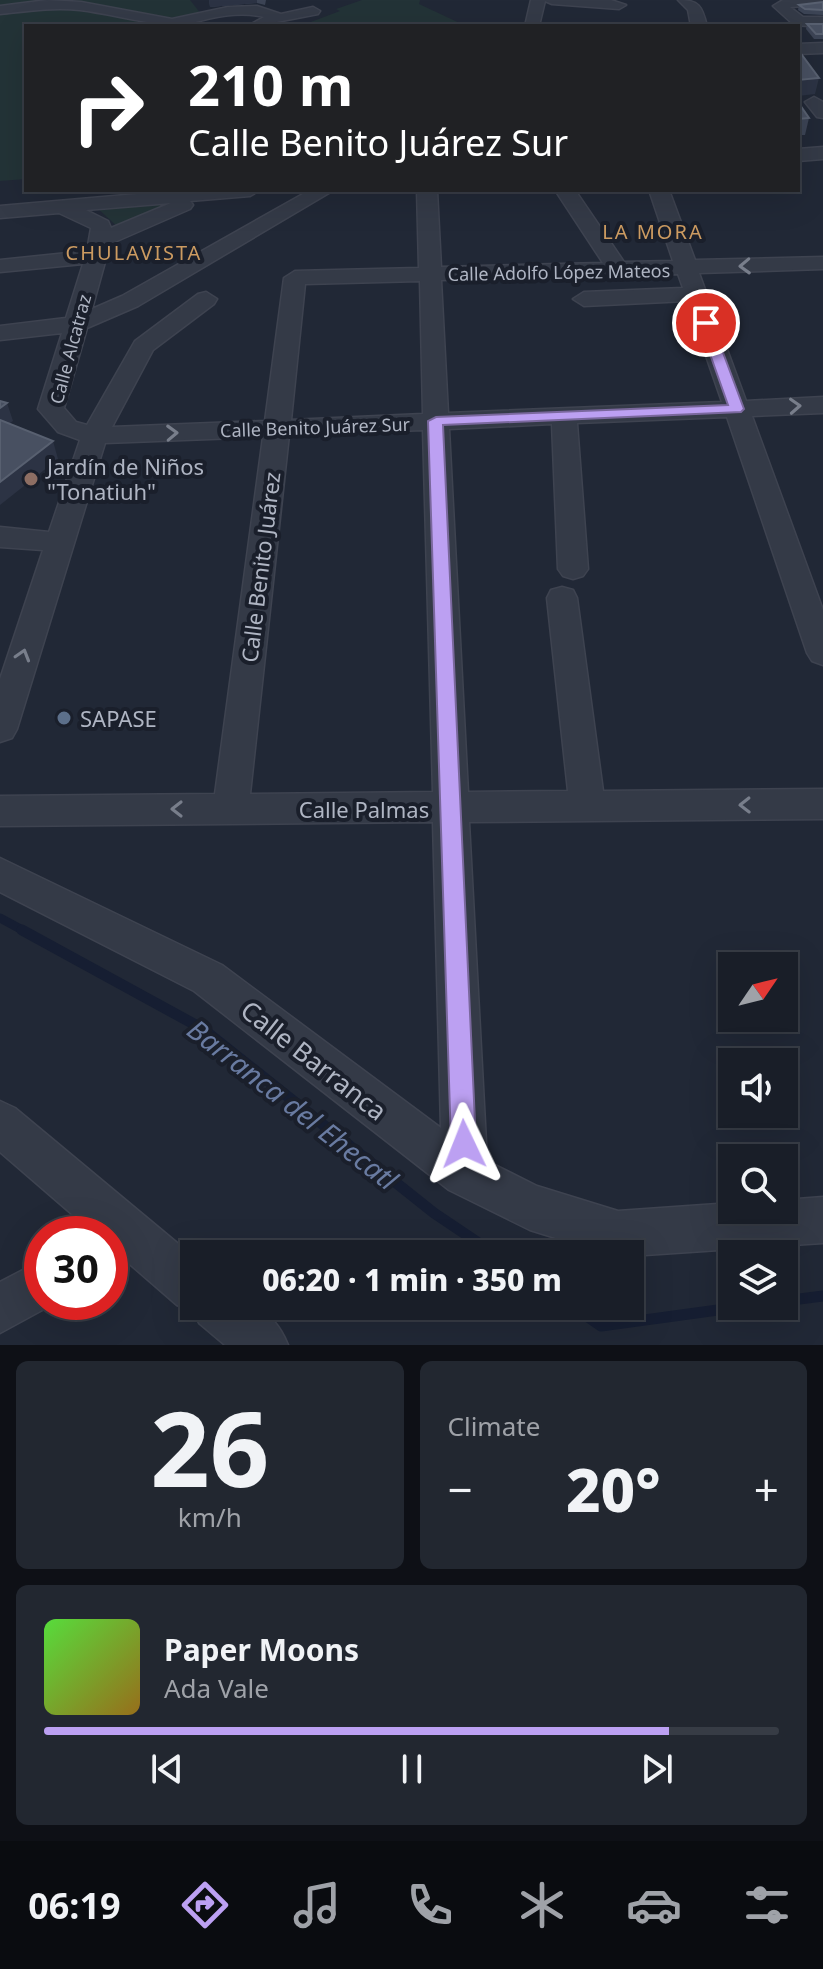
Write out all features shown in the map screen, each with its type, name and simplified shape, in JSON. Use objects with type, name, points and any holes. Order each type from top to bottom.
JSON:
[{"type":"street","points":[[532,24],[538,0]]},
{"type":"street","points":[[552,0],[621,3],[622,24]]},
{"type":"street","points":[[685,0],[695,8],[699,24]]},
{"type":"street","points":[[822,48],[780,6],[781,3],[823,1]]},
{"type":"street","points":[[254,24],[274,15],[284,2]]},
{"type":"street","points":[[0,10],[50,4],[81,6],[172,24]]},
{"type":"street","points":[[179,24],[207,6],[274,15],[313,11]]},
{"type":"street","points":[[799,22],[823,22]]},
{"type":"street","points":[[800,49],[822,48]]},
{"type":"street","points":[[800,155],[823,153]]},
{"type":"street","points":[[0,212],[230,192]]},
{"type":"street","points":[[0,333],[76,324],[130,301],[320,192]]},
{"type":"street","points":[[427,192],[465,1174]]},
{"type":"street","points":[[566,192],[619,270]]},
{"type":"street","points":[[660,192],[823,653]]},
{"type":"street","points":[[0,266],[99,248],[209,194]]},
{"type":"street","points":[[61,206],[101,225],[99,248]]},
{"type":"street","name":"Calle Alcatraz","points":[[94,436],[67,427],[51,409],[99,248]]},
{"type":"street","name":"Calle Adolfo López Mateos","points":[[295,278],[823,263]]},
{"type":"street","name":"Calle Benito Juárez","points":[[231,809],[295,278]]},
{"type":"street","points":[[584,299],[695,294]]},
{"type":"street","points":[[0,729],[94,436],[143,346],[206,299]]},
{"type":"street","name":"Calle Benito Juárez Sur","points":[[94,436],[823,405]]},
{"type":"street","points":[[564,416],[568,583],[587,807]]},
{"type":"street","points":[[0,537],[59,542]]},
{"type":"street","name":"Calle Palmas","points":[[0,811],[823,804]]},
{"type":"street","name":"Calle Barranca","points":[[0,874],[208,978],[465,1174],[530,1207],[618,1234],[823,1220]]},
{"type":"street","points":[[0,1123],[95,1216]]},
{"type":"street","points":[[128,1245],[180,1279]]},
{"type":"street","points":[[0,1309],[24,1295]]},
{"type":"street","points":[[233,1320],[263,1345]]},
{"type":"shaded area","points":[[0,0],[190,0],[201,14],[169,24],[24,24],[24,179],[0,181]]},
{"type":"shaded area","points":[[362,0],[420,0],[419,4],[462,24],[305,24],[340,11],[336,9]]},
{"type":"shaded area","points":[[183,199],[119,228],[95,206]]},
{"type":"building","points":[[823,2],[823,10],[805,9],[799,5]]},
{"type":"building","points":[[807,24],[823,24],[823,34],[816,34]]},
{"type":"building","points":[[800,52],[819,78],[800,80]]},
{"type":"building","points":[[800,105],[809,118],[800,119]]},
{"type":"building","points":[[0,420],[53,441],[0,482]]},
{"type":"waterway","name":"Barranca del Ehecatl","points":[[0,918],[26,932]]},
{"type":"waterway","name":"Barranca del Ehecatl","points":[[22,930],[203,1029],[434,1213],[474,1240]]},
{"type":"waterway","name":"Barranca del Ehecatl","points":[[798,1299],[823,1296]]},
{"type":"waterway","name":"Barranca del Ehecatl","points":[[592,1320],[601,1326],[718,1310]]},
{"type":"place","name":"Jardín de Niños \"Tonatiuh\"","points":[[31,479]]},
{"type":"place","name":"SAPASE","points":[[64,718]]},
{"type":"district","name":"LA MORA","points":[[653,231]]},
{"type":"district","name":"CHULAVISTA","points":[[134,252]]},
{"type":"route","points":[[464,1144],[436,421],[736,409],[706,323]]}]
